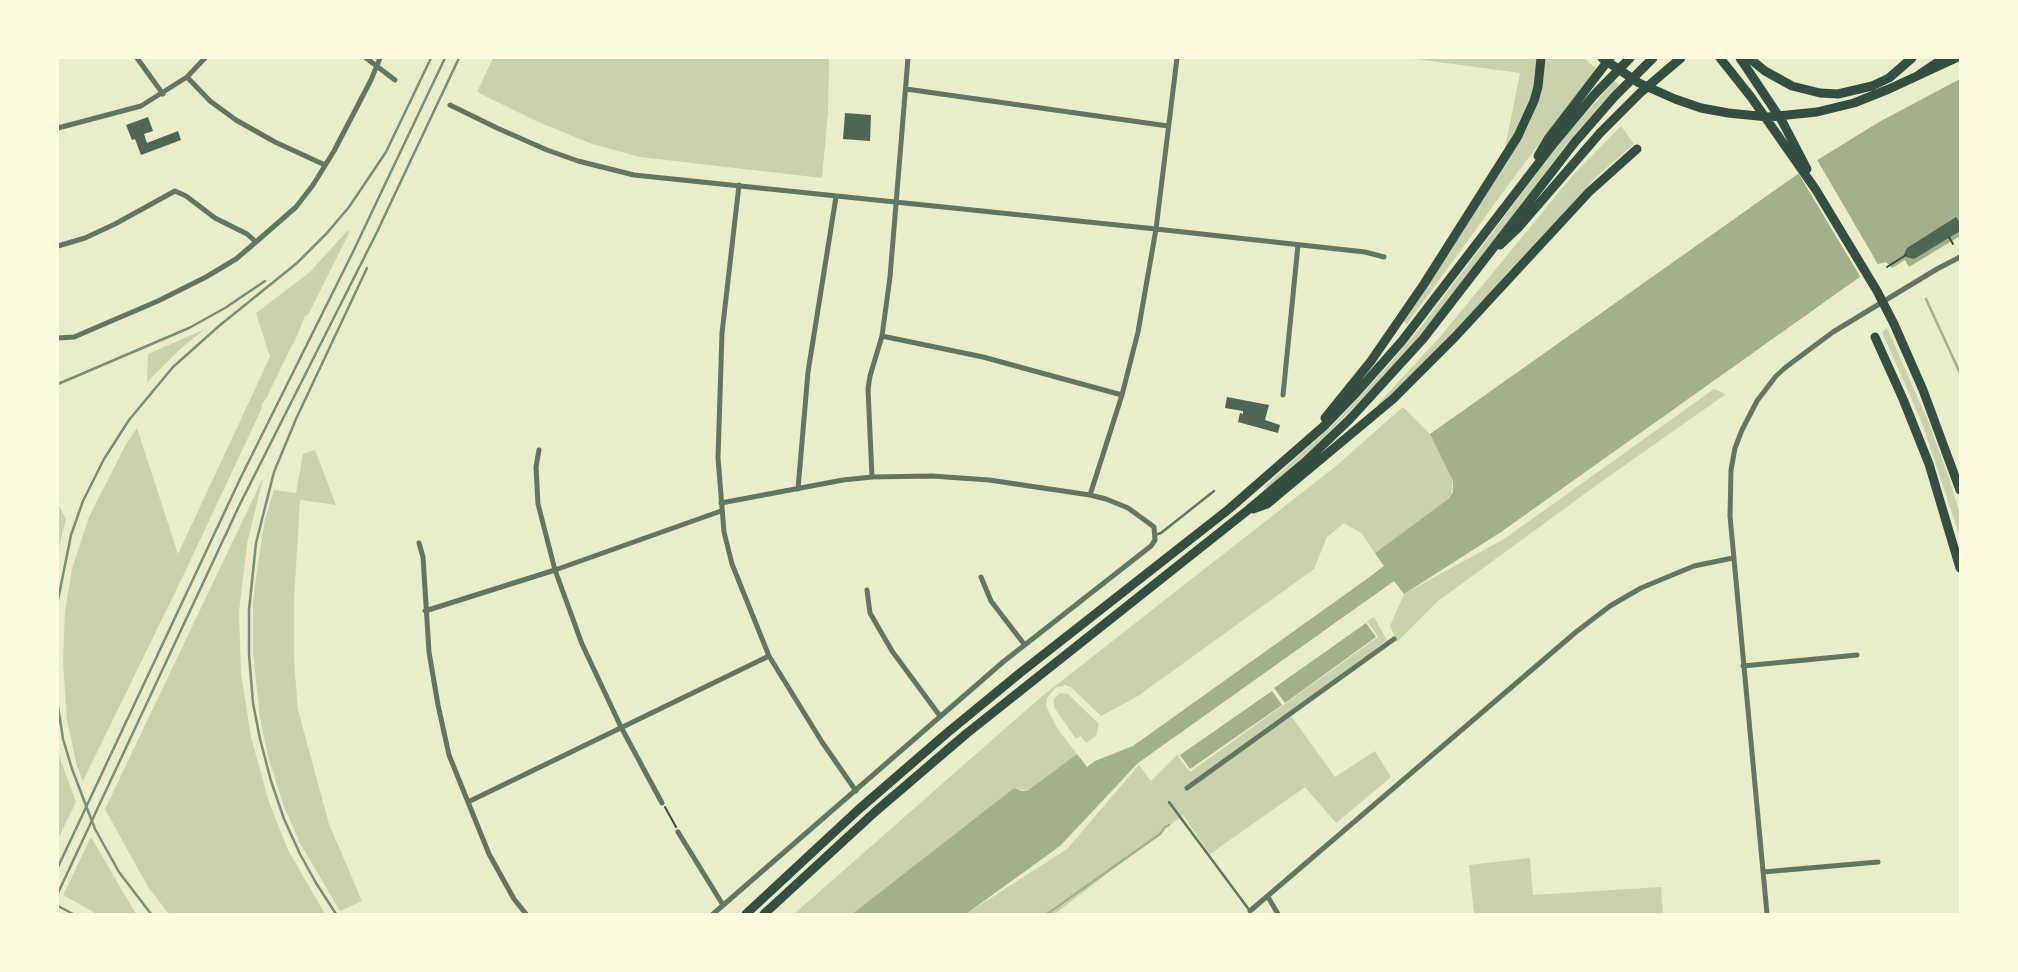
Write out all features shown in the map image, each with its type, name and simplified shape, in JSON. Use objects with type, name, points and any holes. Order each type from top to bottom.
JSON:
[{"type":"highway","points":[[1307,442],[1383,344],[1501,164],[1528,116],[1538,87],[1541,58]]},
{"type":"highway","points":[[1602,58],[1625,75],[1660,94],[1701,108],[1728,114],[1753,116],[1784,116],[1816,112],[1854,103],[1956,58]]},
{"type":"highway","points":[[1521,185],[1548,138],[1610,58]]},
{"type":"highway","points":[[746,914],[858,810],[947,733],[1020,673],[1222,515],[1307,442],[1350,399],[1402,341],[1581,110],[1630,58]]},
{"type":"highway","points":[[764,914],[870,816],[966,734],[1248,510],[1305,462],[1371,398],[1423,339],[1575,142],[1615,96],[1653,58]]},
{"type":"highway","points":[[1480,265],[1518,228],[1607,126],[1640,93],[1682,58]]},
{"type":"highway","points":[[1720,58],[1751,98],[1816,190],[1868,276],[1894,324],[1926,399],[1960,490]]},
{"type":"highway","points":[[1740,58],[1787,129],[1816,190]]},
{"type":"highway","points":[[1749,58],[1765,71],[1792,86],[1820,94],[1838,94],[1855,91],[1881,82],[1902,69],[1912,58]]},
{"type":"highway","points":[[1920,74],[1944,58]]},
{"type":"highway","points":[[1248,510],[1267,504],[1400,392],[1455,338],[1588,192],[1637,149]]},
{"type":"highway","points":[[1875,337],[1904,399],[1929,464],[1960,568]]},
{"type":"street","points":[[137,58],[163,94]]},
{"type":"street","points":[[58,128],[141,106],[163,94],[187,77],[205,58]]},
{"type":"street","points":[[366,58],[395,80]]},
{"type":"street","points":[[58,338],[74,337],[166,297],[212,274],[236,259],[256,242],[296,207],[325,164],[362,96],[380,58]]},
{"type":"street","points":[[872,476],[868,389],[882,336],[890,278],[908,58]]},
{"type":"street","points":[[1090,495],[1122,395],[1138,332],[1156,229],[1177,58]]},
{"type":"street","points":[[187,77],[210,101],[236,120],[268,138],[325,164]]},
{"type":"street","points":[[906,89],[1168,126]]},
{"type":"street","points":[[450,105],[547,150],[597,166],[634,175],[1156,229],[1365,252],[1384,257]]},
{"type":"street","points":[[738,185],[722,333],[718,449],[721,511],[732,564],[769,656],[822,742],[856,791]]},
{"type":"street","points":[[58,246],[85,238],[175,191],[215,218],[247,234],[256,242]]},
{"type":"street","points":[[798,488],[808,372],[836,197]]},
{"type":"street","points":[[1283,395],[1298,245]]},
{"type":"street","points":[[1767,914],[1730,516],[1731,470],[1742,430],[1764,390],[1786,367],[1818,342],[1960,257]]},
{"type":"street","points":[[882,336],[983,357],[1122,395]]},
{"type":"street","points":[[539,450],[536,467],[538,504],[555,570],[582,644],[621,727],[662,803]]},
{"type":"street","points":[[713,914],[1024,644],[1151,546],[1155,540],[1154,527],[1128,508],[1090,495],[988,480],[932,476],[872,476],[798,488],[721,504]]},
{"type":"street","points":[[425,611],[555,570],[721,511]]},
{"type":"street","points":[[419,543],[423,557],[429,652],[438,707],[450,755],[489,854],[514,899],[526,914]]},
{"type":"street","points":[[1250,911],[1576,632],[1610,606],[1641,588],[1694,566],[1733,558]]},
{"type":"street","points":[[981,578],[991,601],[1024,644]]},
{"type":"street","points":[[867,590],[870,613],[874,620],[892,651],[940,716]]},
{"type":"street","points":[[1187,788],[1394,639]]},
{"type":"street","points":[[1743,666],[1857,655]]},
{"type":"street","points":[[468,802],[769,656]]},
{"type":"street","points":[[678,832],[723,905]]},
{"type":"street","points":[[1763,872],[1878,862]]},
{"type":"street","points":[[1268,896],[1278,914]]},
{"type":"lane","points":[[1155,535],[1161,533],[1214,491]]},
{"type":"lane","points":[[1169,802],[1250,911]]},
{"type":"path","points":[[1949,237],[1953,244]]},
{"type":"path","points":[[1887,267],[1906,255]]},
{"type":"path","points":[[662,803],[678,832]]},
{"type":"shaded area","points":[[493,58],[829,58],[828,112],[822,178],[640,157],[592,144],[536,121],[477,92]]},
{"type":"shaded area","points":[[1408,58],[1538,58],[1535,88],[1527,110],[1504,153],[1520,73]]},
{"type":"shaded area","points":[[1545,58],[1584,58],[1597,69],[1520,169],[1407,324],[1403,321],[1525,132],[1538,103],[1543,82]]},
{"type":"shaded area","points":[[1960,79],[1960,236],[1909,267],[1905,260],[1892,268],[1886,262],[1878,264],[1501,532],[1404,594],[1394,581],[1138,763],[1060,846],[966,914],[852,914],[1014,788],[1027,791],[1077,754],[1087,767],[1095,761],[1133,746],[1384,566],[1375,553],[1449,498],[1453,492],[1453,481],[1430,434],[1819,159],[1879,122]]},
{"type":"shaded area","points":[[1614,81],[1619,85],[1567,144],[1462,283],[1394,367],[1314,447],[1268,488],[1264,487],[1339,419],[1385,369],[1420,328],[1563,139]]},
{"type":"shaded area","points":[[1621,126],[1634,144],[1596,177],[1457,331],[1379,407],[1377,405],[1439,338],[1574,174]]},
{"type":"shaded area","points":[[348,230],[349,233],[308,315],[305,316],[294,343],[266,399],[261,405],[262,408],[184,574],[83,781],[77,767],[67,720],[63,663],[65,611],[72,569],[89,517],[125,446],[137,428],[178,554],[270,357],[256,313],[310,272]]},
{"type":"shaded area","points":[[1887,328],[1928,421],[1950,481],[1960,515],[1960,537],[1922,423],[1882,332]]},
{"type":"shaded area","points":[[205,329],[179,350],[147,382],[148,354]]},
{"type":"shaded area","points":[[1714,389],[1726,394],[1438,601],[1397,642],[1390,626],[1404,594],[1504,539]]},
{"type":"shaded area","points":[[1403,407],[1430,434],[1453,481],[1451,495],[1440,505],[1375,553],[1361,533],[1344,523],[1327,537],[1314,569],[1138,696],[1101,716],[1072,688],[1065,685],[1055,688],[1047,698],[1046,706],[1057,728],[1077,754],[1027,791],[1014,788],[852,914],[794,914],[1041,697],[1336,466]]},
{"type":"shaded area","points":[[315,450],[336,505],[300,500],[294,600],[294,660],[298,710],[329,824],[362,901],[340,911],[301,845],[283,804],[268,756],[260,718],[253,652],[253,602],[265,519],[274,490],[296,493],[303,454]]},
{"type":"shaded area","points":[[263,478],[247,544],[239,612],[241,674],[251,737],[269,802],[288,850],[325,914],[169,914],[148,887],[105,809]]},
{"type":"shaded area","points":[[58,504],[66,519],[58,551]]},
{"type":"shaded area","points":[[1374,617],[1387,640],[1289,713],[1335,777],[1375,751],[1391,777],[1336,823],[1305,787],[1210,854],[1183,815],[1055,914],[966,914],[1067,849],[1139,765],[1151,781],[1177,755],[1190,772],[1378,637],[1367,621]]},
{"type":"shaded area","points":[[1366,623],[1376,637],[1285,703],[1274,688]]},
{"type":"shaded area","points":[[1272,691],[1282,705],[1190,769],[1180,755]]},
{"type":"shaded area","points":[[1060,693],[1068,694],[1099,724],[1096,736],[1086,743],[1081,736],[1076,739],[1054,707],[1054,699]]},
{"type":"shaded area","points":[[58,753],[76,802],[58,839]]},
{"type":"shaded area","points":[[91,837],[136,914],[97,914],[63,895]]},
{"type":"shaded area","points":[[1530,858],[1533,895],[1661,887],[1663,914],[1474,914],[1469,865]]},
{"type":"pier","points":[[1816,158],[1879,266],[1861,278],[1797,171]]},
{"type":"building","points":[[845,113],[871,115],[870,141],[843,139]]},
{"type":"building","points":[[148,117],[153,131],[144,134],[147,143],[178,131],[181,140],[141,155],[135,139],[132,140],[126,125]]},
{"type":"building","points":[[1956,217],[1960,222],[1960,231],[1914,259],[1906,257],[1904,254],[1907,248]]},
{"type":"building","points":[[1227,397],[1269,405],[1265,420],[1280,425],[1278,433],[1238,422],[1240,413],[1243,414],[1243,411],[1225,408]]},
{"type":"waterway","points":[[1926,299],[1960,373]]},
{"type":"waterway","points":[[1047,914],[1160,834],[1169,825]]},
{"type":"railway","points":[[58,600],[71,535],[83,501],[104,459],[129,420],[173,367],[219,326],[297,263],[327,233],[349,207],[386,152],[431,58]]},
{"type":"railway","points":[[58,867],[241,477],[351,256],[445,58]]},
{"type":"railway","points":[[58,893],[240,504],[377,232],[459,58]]},
{"type":"railway","points":[[336,914],[300,854],[284,819],[271,781],[253,703],[249,654],[249,610],[256,543],[274,472],[296,419],[367,268]]},
{"type":"railway","points":[[58,384],[189,328],[225,308],[265,281]]},
{"type":"railway","points":[[58,706],[63,739],[72,769],[95,829],[119,872],[151,914]]},
{"type":"railway","points":[[58,906],[73,914]]}]
